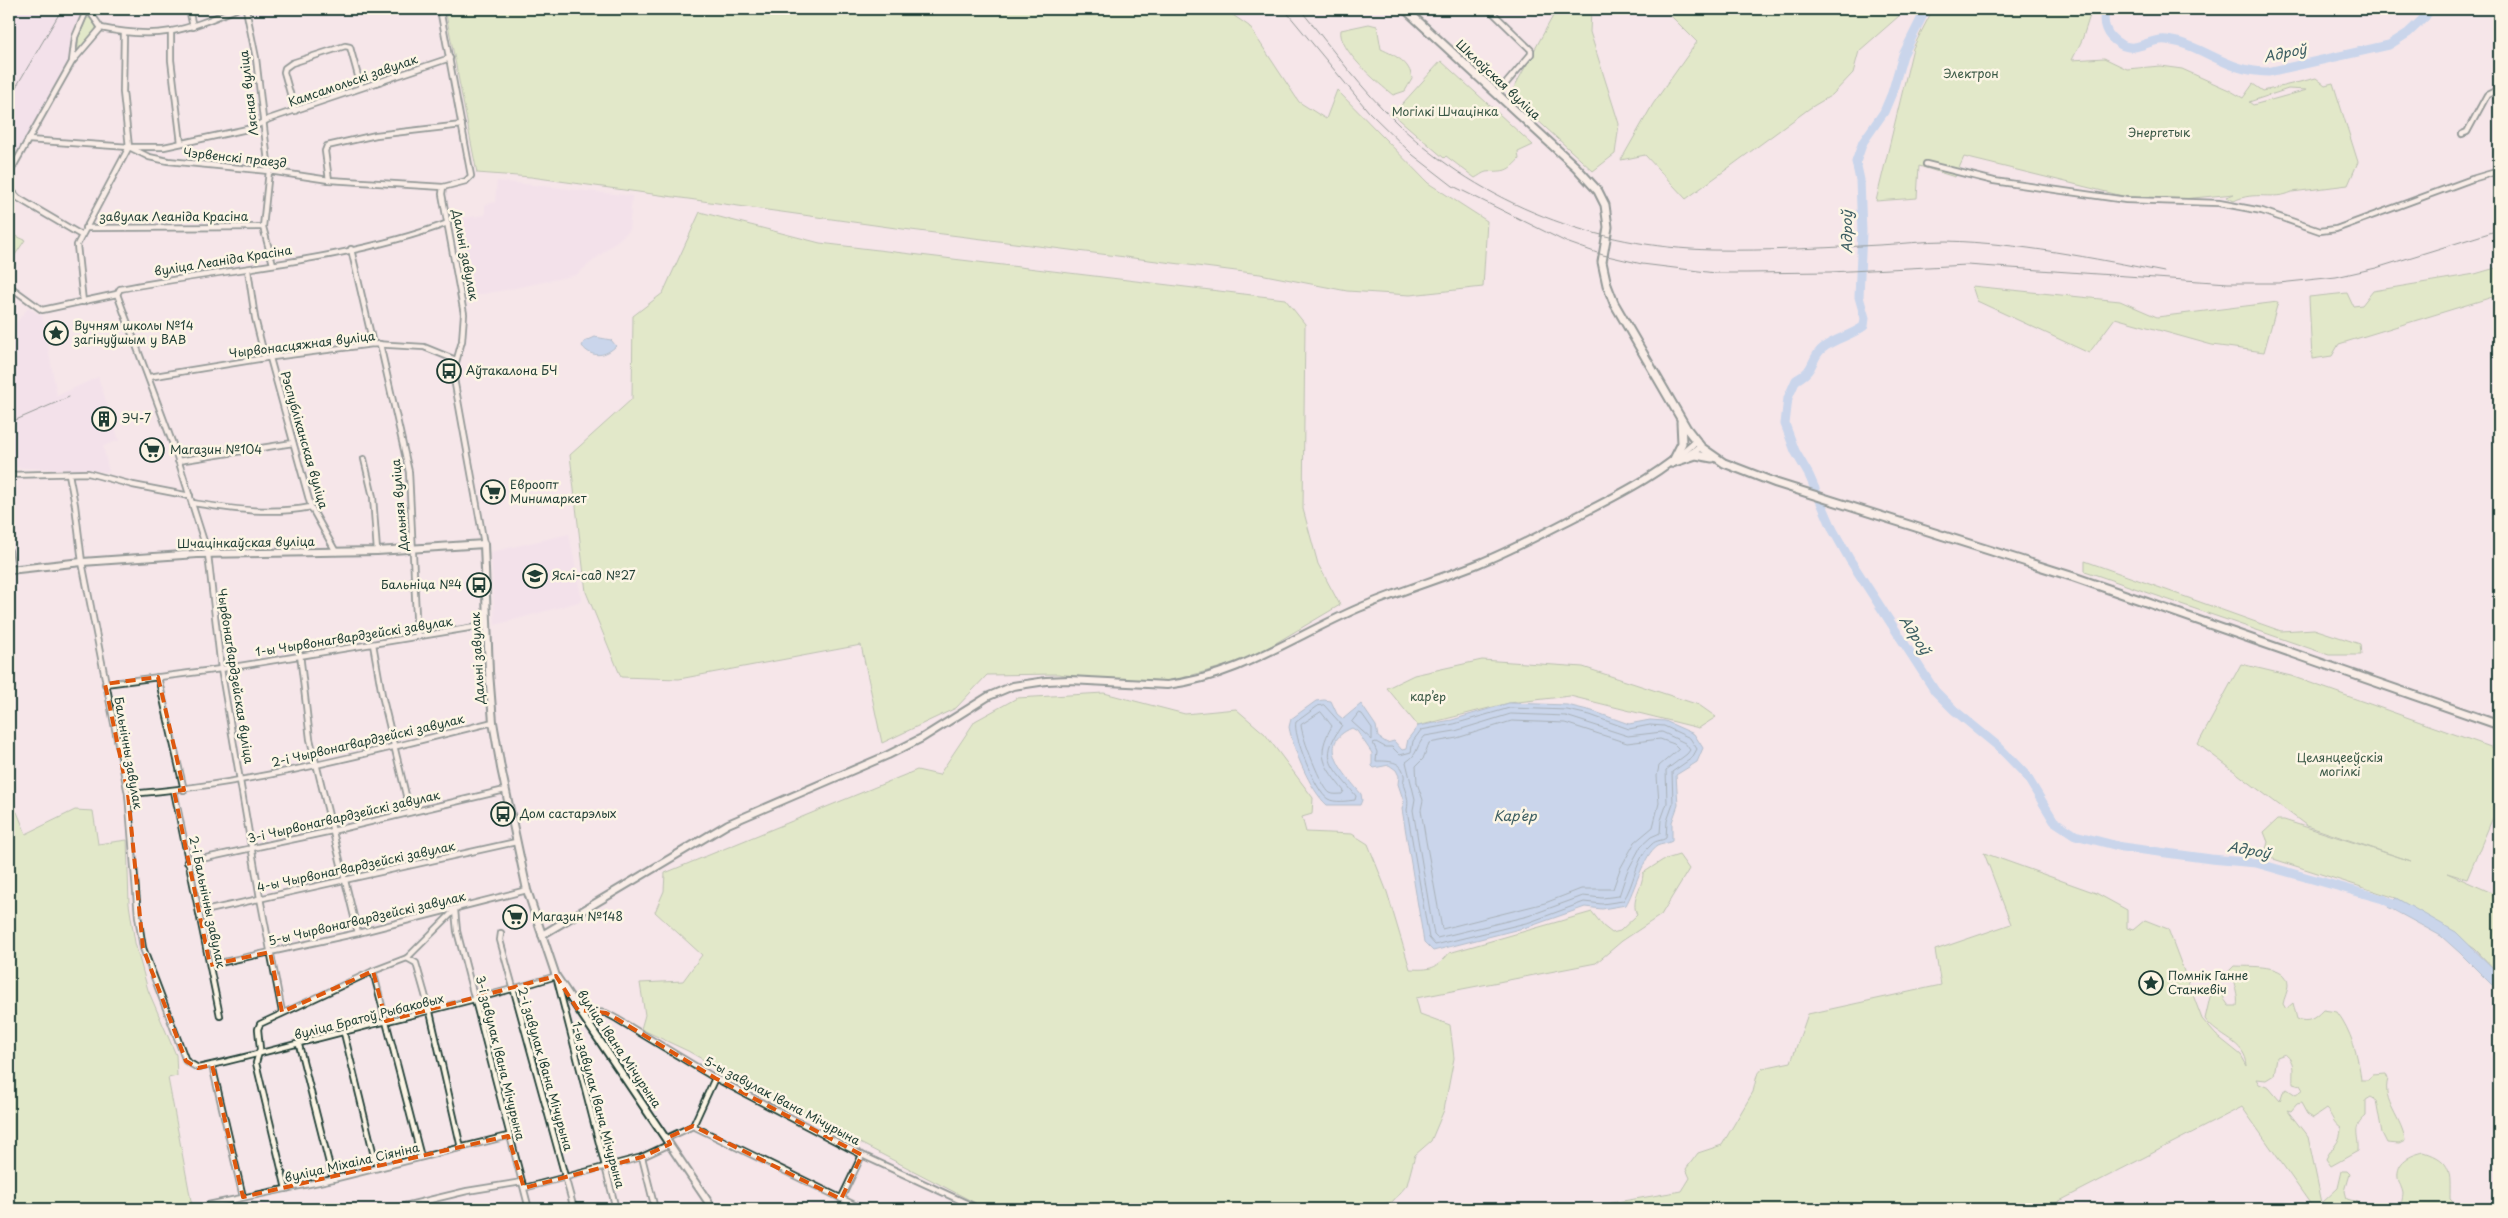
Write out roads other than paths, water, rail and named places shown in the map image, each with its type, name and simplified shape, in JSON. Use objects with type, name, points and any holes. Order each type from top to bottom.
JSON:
[{"type":"main road","name":"Шклоўская вуліца","points":[[1405,9],[1576,167],[1598,191],[1607,216],[1607,237],[1602,262],[1607,285],[1629,329],[1678,414],[1701,447],[1724,463]]},
{"type":"main road","points":[[1676,462],[1683,435],[1678,414]]},
{"type":"main road","points":[[1676,462],[1700,455],[1845,506],[2074,577],[2499,725]]},
{"type":"street","points":[[87,9],[101,28],[124,33],[171,33],[194,27],[236,9]]},
{"type":"street","points":[[72,62],[75,37],[87,9]]},
{"type":"street","points":[[189,9],[194,27]]},
{"type":"street","name":"Лясная вуліца","points":[[246,9],[256,58],[269,171],[263,227],[273,264]]},
{"type":"street","name":"Чэрвенскі праезд","points":[[28,140],[128,147],[149,157],[168,161],[269,171],[329,180],[443,187],[466,182],[471,176],[440,9]]},
{"type":"street","points":[[1489,9],[1531,50],[1531,54],[1496,94]]},
{"type":"street","points":[[9,174],[72,62],[101,28]]},
{"type":"street","points":[[124,33],[123,92],[128,147]]},
{"type":"street","points":[[171,33],[181,143]]},
{"type":"street","points":[[296,111],[284,72],[285,68],[292,63],[344,46],[350,48],[361,87]]},
{"type":"street","name":"Камсамольскі завулак","points":[[128,147],[164,147],[252,128],[263,124],[269,119],[450,58]]},
{"type":"street","points":[[2462,134],[2467,132],[2487,95],[2499,90]]},
{"type":"street","points":[[329,180],[325,150],[327,146],[376,135],[462,125]]},
{"type":"street","name":"завулак Леаніда Красіна","points":[[83,302],[76,245],[128,147]]},
{"type":"street","points":[[1926,164],[1994,181],[2126,200],[2219,203],[2262,211],[2320,231],[2336,229],[2472,179],[2499,171]]},
{"type":"street","name":"Дальні завулак","points":[[443,187],[464,314],[462,341],[453,373],[484,544],[493,722],[504,790],[527,890]]},
{"type":"street","points":[[9,188],[18,198],[81,235]]},
{"type":"street","name":"вуліца Леаніда Красіна","points":[[9,286],[42,310],[117,294],[120,289],[185,277],[248,270],[352,249],[428,230],[448,223]]},
{"type":"street","name":"завулак Леаніда Красіна","points":[[86,228],[263,227]]},
{"type":"street","points":[[352,249],[373,344]]},
{"type":"street","name":"Рэспубліканская вуліца","points":[[248,270],[255,318],[294,443],[311,507],[336,552]]},
{"type":"street","name":"Чырвонагвардзейская вуліца","points":[[117,294],[149,378],[208,554],[221,669],[251,848],[282,1012]]},
{"type":"street","name":"Чырвонасцяжная вуліца","points":[[149,378],[268,358],[373,344],[424,347],[456,360]]},
{"type":"street","name":"Дальняя вуліца","points":[[380,344],[409,472],[415,548],[417,636]]},
{"type":"street","points":[[1676,462],[1696,441]]},
{"type":"street","points":[[178,461],[294,443]]},
{"type":"street","points":[[542,935],[728,824],[888,756],[922,738],[989,696],[1013,686],[1046,680],[1167,685],[1187,683],[1212,676],[1286,644],[1359,608],[1496,556],[1630,488],[1701,447]]},
{"type":"street","points":[[364,458],[373,497],[377,551]]},
{"type":"street","points":[[9,475],[88,473],[133,485],[190,496]]},
{"type":"street","name":"Бальнічны завулак","points":[[69,474],[82,562],[128,794],[138,916],[144,948],[186,1061]]},
{"type":"street","points":[[192,503],[267,512],[283,512],[311,507]]},
{"type":"street","name":"Шчацінкаўская вуліца","points":[[11,570],[82,562],[208,554],[377,551],[484,544]]},
{"type":"street","points":[[9,551],[11,570]]},
{"type":"street","name":"1-ы Чырвонагвардзейскі завулак","points":[[105,684],[221,669],[300,654],[487,625]]},
{"type":"street","points":[[373,644],[410,812]]},
{"type":"street","points":[[300,654],[310,739],[358,933]]},
{"type":"street","points":[[158,677],[184,790]]},
{"type":"street","name":"2-і Чырвонагвардзейскі завулак","points":[[128,794],[184,790],[241,781],[316,766],[493,722]]},
{"type":"street","name":"3-і Чырвонагвардзейскі завулак","points":[[187,862],[332,831],[504,790]]},
{"type":"street","name":"2-і Бальнічны завулак","points":[[174,791],[220,1016]]},
{"type":"street","name":"4-ы Чырвонагвардзейскі завулак","points":[[200,912],[516,842]]},
{"type":"street","name":"вуліца Івана Мічурына","points":[[527,890],[556,976],[669,1141],[713,1209]]},
{"type":"street","name":"5-ы Чырвонагвардзейскі завулак","points":[[210,965],[358,933],[455,910],[527,890]]},
{"type":"street","points":[[286,1189],[256,1063],[260,1044],[258,1029],[260,1024],[282,1012],[373,971],[408,958],[455,910]]},
{"type":"street","name":"3-і завулак Івана Мічурына","points":[[455,910],[457,932],[508,1136],[529,1209]]},
{"type":"street","name":"2-і завулак Івана Мічурына","points":[[500,933],[500,940],[513,990],[574,1209]]},
{"type":"street","points":[[408,958],[416,963],[430,1012],[461,1148]]},
{"type":"street","points":[[373,971],[421,1157]]},
{"type":"street","name":"вуліца Братоў Рыбаковых","points":[[186,1061],[198,1068],[298,1046],[386,1021],[475,1001],[556,976]]},
{"type":"street","name":"1-ы завулак Івана Мічурына","points":[[556,976],[616,1209]]},
{"type":"street","name":"5-ы завулак Івана Мічурына","points":[[578,1010],[606,1013],[715,1078],[862,1155],[979,1209]]},
{"type":"street","points":[[344,1033],[377,1168]]},
{"type":"street","points":[[298,1046],[333,1179]]},
{"type":"street","points":[[212,1065],[243,1197]]},
{"type":"street","points":[[524,1188],[642,1157],[693,1126],[715,1078]]},
{"type":"street","points":[[693,1126],[863,1209]]},
{"type":"street","name":"вуліца Міхаіла Сіяніна","points":[[201,1209],[208,1205],[333,1179],[508,1136]]},
{"type":"street","points":[[841,1198],[862,1155]]},
{"type":"street","points":[[642,1157],[655,1209]]},
{"type":"street","points":[[392,1209],[467,1191],[522,1182]]},
{"type":"water","points":[[595,337],[611,340],[616,346],[603,354],[590,353],[582,346],[584,342]]},
{"type":"water","name":"Карʼер","points":[[1316,701],[1331,701],[1337,714],[1343,719],[1361,704],[1376,726],[1378,737],[1387,743],[1394,741],[1402,750],[1406,749],[1408,739],[1418,726],[1452,720],[1509,703],[1567,705],[1592,711],[1629,724],[1650,720],[1665,721],[1694,734],[1703,748],[1697,762],[1676,775],[1678,805],[1672,822],[1672,841],[1657,846],[1652,850],[1626,905],[1602,909],[1585,907],[1531,926],[1433,951],[1424,942],[1402,809],[1404,802],[1396,770],[1389,765],[1374,768],[1372,766],[1372,753],[1357,731],[1352,728],[1341,735],[1335,742],[1334,751],[1342,769],[1361,794],[1362,800],[1360,805],[1327,805],[1314,790],[1303,769],[1291,736],[1289,727],[1291,719]]},
{"type":"water","points":[[2396,898],[2456,932],[2499,974],[2499,992],[2441,936],[2388,907]]},
{"type":"waterway","name":"Адроў","points":[[1926,9],[1903,55],[1892,93],[1884,112],[1863,142],[1856,162],[1860,180],[1862,232],[1859,297],[1865,318],[1864,326],[1838,339],[1819,352],[1807,372],[1796,380],[1788,398],[1785,424],[1795,451],[1809,475],[1833,530],[1850,560],[1935,691],[1954,710],[1999,747],[2026,775],[2054,821],[2075,835],[2122,847],[2256,863],[2383,899],[2402,909]]},
{"type":"waterway","name":"Адроў","points":[[2106,9],[2104,19],[2108,33],[2115,41],[2126,47],[2167,40],[2192,47],[2240,68],[2268,72],[2389,45],[2408,33],[2425,17],[2430,9]]},
{"type":"railway","points":[[9,99],[62,9]]},
{"type":"railway","points":[[1284,9],[1369,112],[1413,155],[1453,186],[1566,242],[1603,255],[1642,264],[1715,273],[1830,272],[1967,265],[2228,283],[2279,283],[2336,277],[2376,268],[2499,230]]},
{"type":"railway","points":[[1300,9],[1372,98],[1399,125],[1432,153],[1467,178],[1505,199],[1544,216],[1584,230],[1668,247],[1712,250],[1796,249],[1938,241],[1973,242],[2055,252],[2164,272]]},
{"type":"railway","points":[[9,423],[69,397]]},
{"type":"place","name":"Вучням школы №14 загінуўшым у ВАВ","points":[[56,333]]},
{"type":"place","name":"Аўтакалона БЧ","points":[[449,371]]},
{"type":"place","name":"ЭЧ-7","points":[[104,419]]},
{"type":"place","name":"Магазин №104","points":[[152,450]]},
{"type":"place","name":"Евроопт Минимаркет","points":[[493,492]]},
{"type":"place","name":"Яслі-сад №27","points":[[535,576]]},
{"type":"place","name":"Бальніца №4","points":[[479,585]]},
{"type":"place","name":"Дом састарэлых","points":[[503,814]]},
{"type":"place","name":"Магазин №148","points":[[515,917]]},
{"type":"place","name":"Помнік Ганне Станкевіч","points":[[2151,983]]},
{"type":"park label","name":"Электрон","points":[[1971,74]]},
{"type":"park label","name":"Могілкі Шчацінка","points":[[1445,112]]},
{"type":"park label","name":"Энергетык","points":[[2159,133]]},
{"type":"park label","name":"карʼер","points":[[1428,697]]},
{"type":"park label","name":"Целянцееўскія могілкі","points":[[2340,765]]}]
